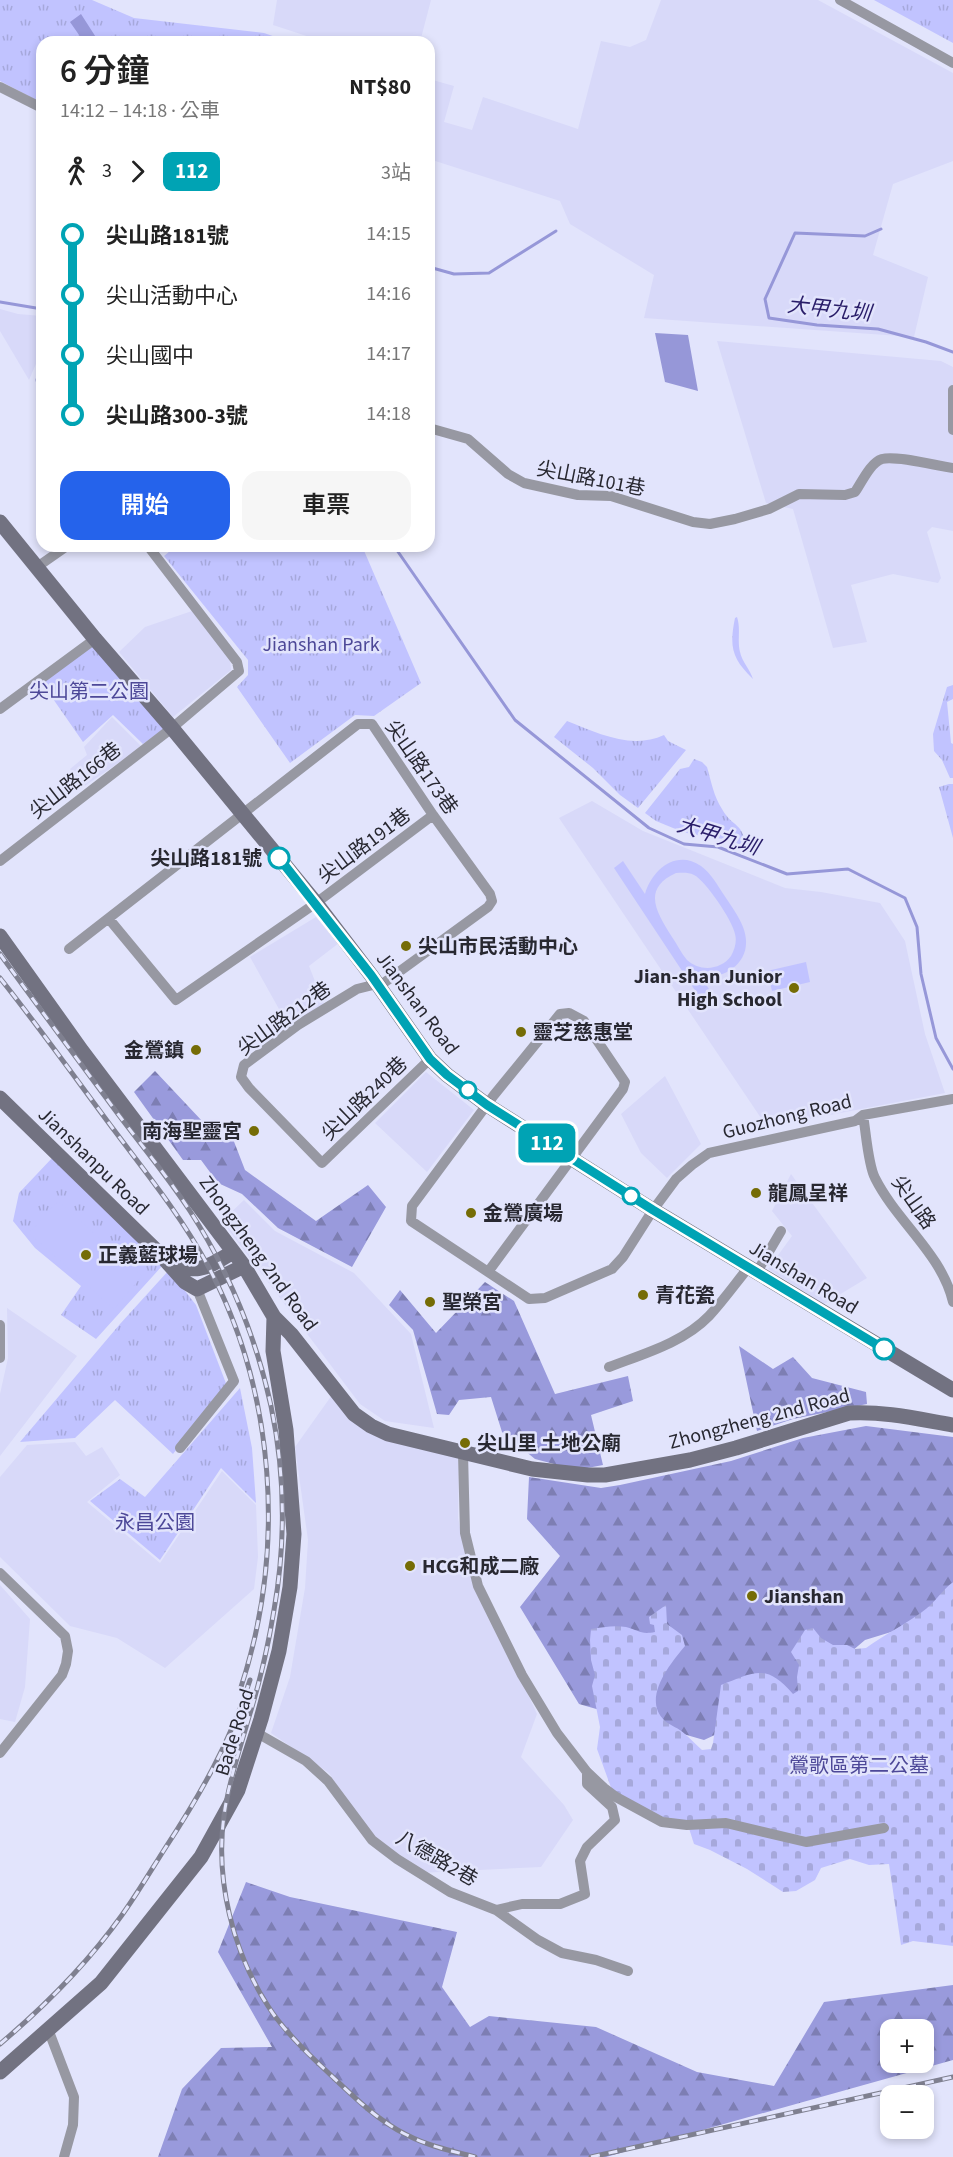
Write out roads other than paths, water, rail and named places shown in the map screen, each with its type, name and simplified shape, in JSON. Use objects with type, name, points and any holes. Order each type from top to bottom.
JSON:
[{"type":"street","points":[[840,0],[953,63]]},
{"type":"street","points":[[0,87],[36,105]]},
{"type":"street","points":[[953,390],[953,430]]},
{"type":"street","name":"尖山路101巷","points":[[435,430],[468,439],[508,474],[524,483],[578,495],[611,496],[693,522],[710,524],[770,509],[799,494],[845,495],[855,492],[872,466],[881,459],[898,459],[953,468]]},
{"type":"street","name":"Jianshan Road","points":[[0,522],[94,639],[172,728],[316,903],[430,1059],[447,1075],[487,1105],[653,1210],[953,1390]]},
{"type":"street","points":[[37,567],[58,552]]},
{"type":"street","name":"尖山路166巷","points":[[0,861],[172,728],[239,671],[237,662],[153,552]]},
{"type":"street","points":[[0,709],[94,639]]},
{"type":"street","name":"尖山路173巷","points":[[243,813],[358,724],[372,724],[490,894],[492,901],[488,907],[456,932],[385,982],[376,983]]},
{"type":"street","points":[[69,949],[243,813]]},
{"type":"street","name":"尖山路191巷","points":[[109,919],[176,1000],[316,903],[433,815]]},
{"type":"street","name":"Zhongzheng 2nd Road","points":[[0,936],[82,1051],[244,1266],[274,1317],[291,1334],[354,1414],[388,1434],[532,1469],[605,1475],[690,1460],[849,1413],[865,1412],[904,1416],[953,1425]]},
{"type":"street","name":"尖山路212巷","points":[[322,1162],[245,1083],[241,1077],[244,1065],[298,1025],[357,989],[376,983]]},
{"type":"street","points":[[487,1105],[560,1014],[569,1012],[584,1021],[625,1082],[623,1089],[488,1272]]},
{"type":"street","name":"尖山路240巷","points":[[322,1162],[430,1059]]},
{"type":"street","name":"Jianshanpu Road","points":[[0,1098],[159,1253],[185,1282],[197,1289]]},
{"type":"street","name":"Guozhong Road","points":[[487,1105],[412,1206],[411,1221],[529,1299],[545,1298],[612,1269],[676,1179],[709,1153],[855,1120],[863,1115],[953,1099]]},
{"type":"street","name":"尖山路","points":[[863,1115],[874,1176],[889,1201],[938,1267],[953,1302]]},
{"type":"street","points":[[609,1367],[660,1347],[683,1335],[707,1317],[752,1270],[781,1231]]},
{"type":"street","name":"Jianshanpu Road","points":[[159,1253],[182,1268],[195,1270],[233,1252]]},
{"type":"street","points":[[180,1448],[234,1381],[197,1289],[244,1266]]},
{"type":"street","name":"Bade Road","points":[[0,2072],[101,1983],[201,1857],[238,1790],[257,1732],[279,1651],[290,1587],[294,1534],[286,1430],[273,1351],[274,1317]]},
{"type":"street","points":[[0,1325],[0,1358]]},
{"type":"street","points":[[463,1453],[465,1533],[478,1586],[522,1675],[557,1732],[587,1772],[616,1797],[662,1822],[687,1825],[726,1822],[806,1842],[884,1828]]},
{"type":"street","points":[[0,1573],[65,1636],[68,1651],[62,1675],[0,1753]]},
{"type":"street","name":"八德路2巷","points":[[257,1732],[306,1761],[328,1781],[372,1840],[397,1859],[450,1892],[496,1910],[538,1940],[562,1953],[596,1960],[628,1971]]},
{"type":"street","points":[[496,1910],[522,1904],[560,1904],[585,1894],[579,1861],[587,1846],[615,1820],[612,1807],[587,1784],[587,1772]]},
{"type":"street","points":[[48,2029],[74,2097],[73,2125],[64,2157]]},
{"type":"waterway","name":"大甲九圳","points":[[881,229],[865,236],[795,233],[765,299],[769,318],[817,325],[878,329],[953,352]]},
{"type":"waterway","points":[[435,269],[454,274],[489,273],[556,231]]},
{"type":"waterway","name":"大甲九圳","points":[[0,302],[36,308]]},
{"type":"waterway","name":"大甲九圳","points":[[398,552],[515,720],[649,828],[684,844],[718,847],[787,874],[848,869],[905,898],[917,927],[921,974],[936,1038],[953,1069]]},
{"type":"railway","points":[[0,954],[164,1174],[204,1233],[239,1305],[265,1380],[279,1457],[282,1508],[281,1559],[269,1638],[228,1792],[222,1840],[225,1890],[236,1939],[245,1963],[268,2006],[285,2029],[361,2103],[383,2121],[415,2139],[475,2157]]},
{"type":"railway","points":[[0,978],[186,1229],[207,1264],[230,1313],[248,1365],[260,1418],[267,1472],[268,1527],[264,1581],[255,1635],[241,1687]]},
{"type":"railway","points":[[0,2044],[65,1984],[128,1907],[213,1768],[250,1680]]},
{"type":"railway","points":[[591,2157],[953,2077]]},
{"type":"place","name":"尖山路181號","points":[[279,858]]},
{"type":"place","name":"尖山市民活動中心","points":[[406,946]]},
{"type":"place","name":"Jian-shan Junior High School","points":[[794,988]]},
{"type":"place","name":"靈芝慈惠堂","points":[[521,1032]]},
{"type":"place","name":"金鶯鎮","points":[[196,1050]]},
{"type":"place","name":"南海聖靈宮","points":[[254,1131]]},
{"type":"place","name":"龍鳳呈祥","points":[[756,1193]]},
{"type":"place","name":"金鶯廣場","points":[[471,1213]]},
{"type":"place","name":"正義藍球場","points":[[86,1255]]},
{"type":"place","name":"青花瓷","points":[[643,1295]]},
{"type":"place","name":"聖榮宮","points":[[430,1302]]},
{"type":"place","name":"尖山里 土地公廟","points":[[465,1443]]},
{"type":"place","name":"HCG和成二廠","points":[[410,1566]]},
{"type":"place","name":"Jianshan","points":[[752,1596]]},
{"type":"park label","name":"Jianshan Park","points":[[321,644]]},
{"type":"park label","name":"尖山第二公園","points":[[89,691]]},
{"type":"park label","name":"永昌公園","points":[[155,1522]]},
{"type":"park label","name":"鶯歌區第二公墓","points":[[859,1765]]}]
